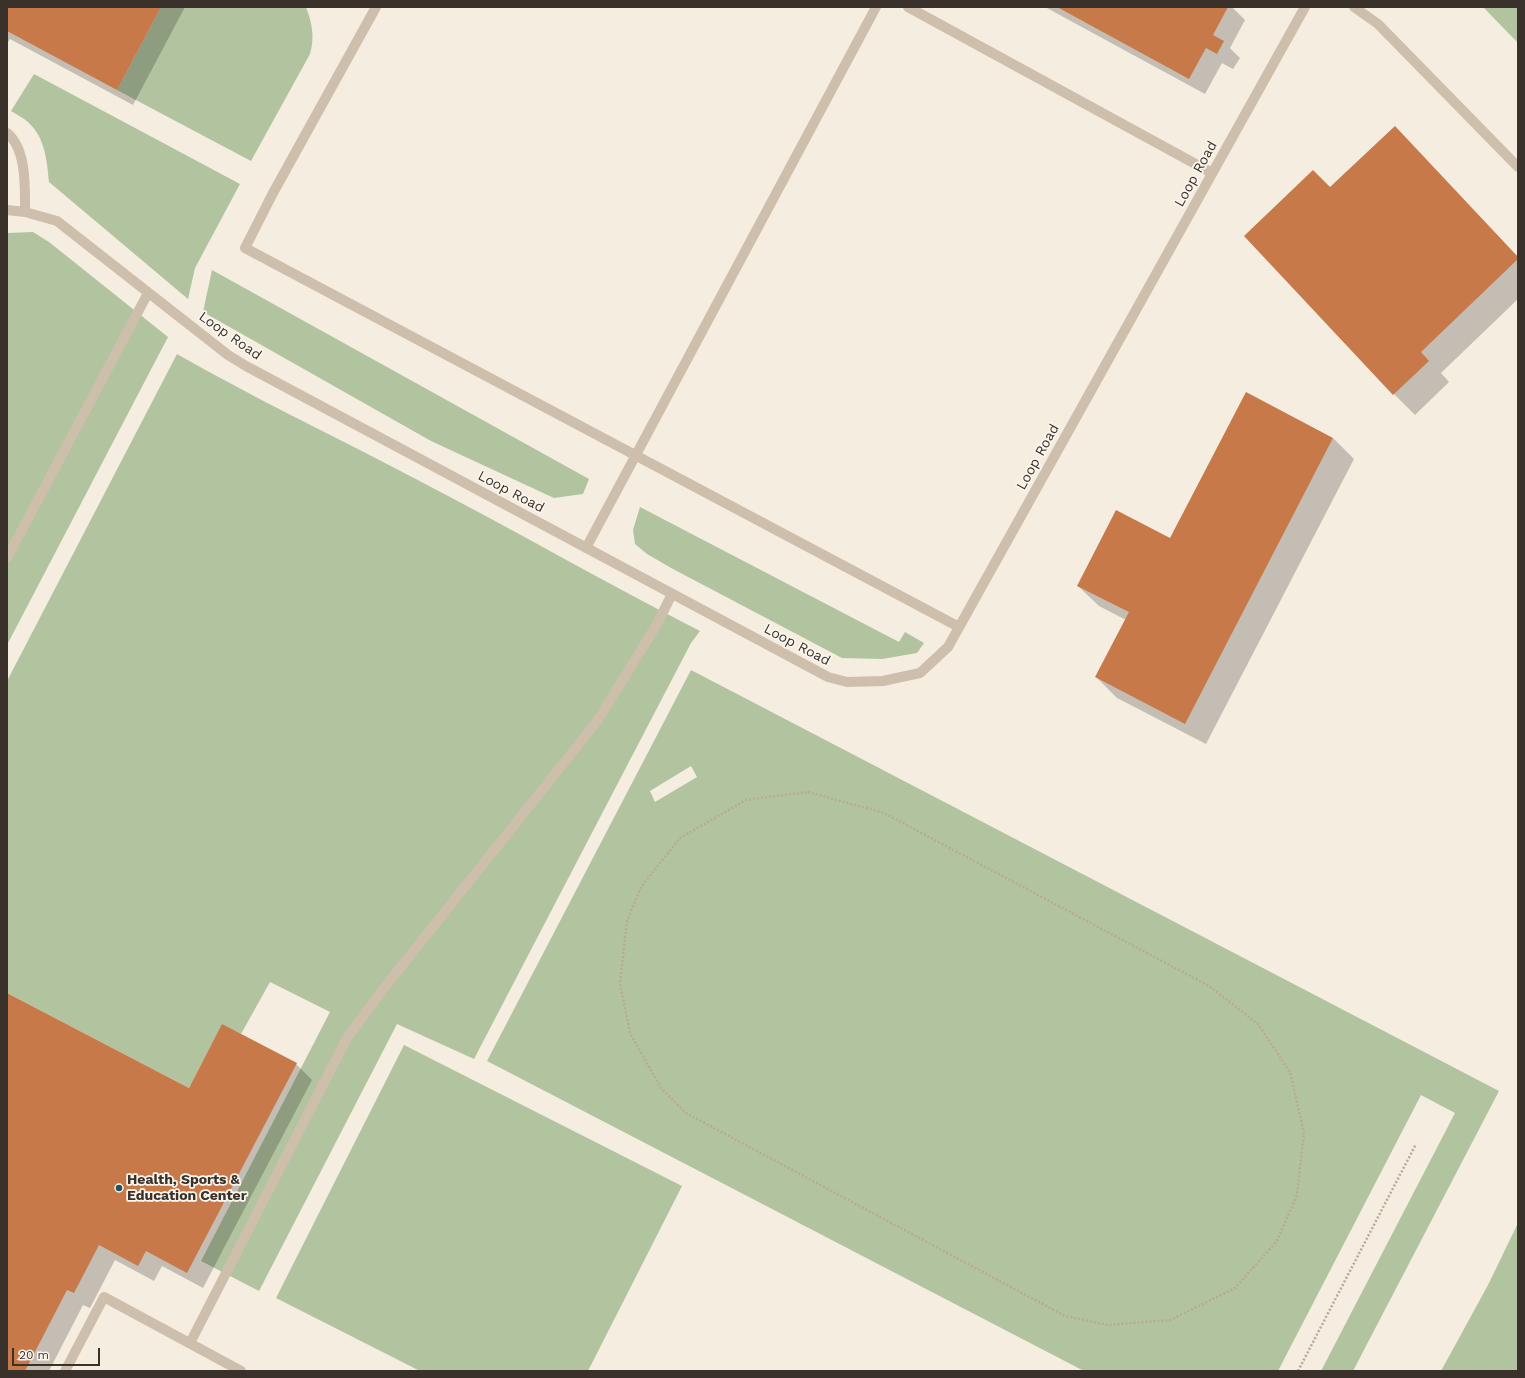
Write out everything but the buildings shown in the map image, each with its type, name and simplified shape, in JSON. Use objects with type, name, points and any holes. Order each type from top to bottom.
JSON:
[{"type":"lane","points":[[376,7],[273,193],[245,248],[959,627]]},
{"type":"lane","points":[[908,7],[1212,173]]},
{"type":"lane","name":"Loop Road","points":[[7,210],[25,212],[57,221],[228,355],[246,366],[828,678],[847,682],[883,681],[920,673],[948,646],[1305,7]]},
{"type":"lane","points":[[1354,7],[1378,24],[1518,167]]},
{"type":"lane","points":[[586,548],[873,8]]},
{"type":"lane","points":[[7,133],[20,152],[25,181],[25,212]]},
{"type":"lane","points":[[7,558],[148,293]]},
{"type":"lane","points":[[190,1343],[347,1038],[389,982],[598,720],[657,624],[672,594]]},
{"type":"lane","points":[[65,1371],[104,1297],[241,1371]]},
{"type":"path","points":[[808,792],[884,813],[1209,986],[1258,1024],[1290,1072],[1304,1133],[1297,1195],[1277,1241],[1235,1288],[1170,1320],[1108,1325],[1065,1316],[686,1113],[661,1088],[630,1033],[620,983],[627,921],[642,887],[680,838],[746,800],[808,792]]},
{"type":"path","points":[[1298,1371],[1416,1144]]},
{"type":"green space","points":[[161,7],[306,7],[312,30],[312,48],[310,54],[251,161],[117,90]]},
{"type":"green space","points":[[1483,7],[1518,7],[1518,43]]},
{"type":"green space","points":[[34,74],[240,184],[195,268],[188,299],[49,182],[46,158],[39,136],[27,121],[11,111]]},
{"type":"green space","points":[[33,232],[49,242],[168,337],[7,645],[7,233]]},
{"type":"green space","points":[[212,270],[589,479],[583,494],[554,498],[431,441],[203,312]]},
{"type":"green space","points":[[177,354],[264,401],[446,495],[700,631],[691,643],[474,1059],[397,1024],[259,1291],[201,1261],[330,1012],[270,982],[241,1034],[222,1025],[189,1088],[7,993],[7,681]]},
{"type":"green space","points":[[640,507],[899,642],[905,632],[924,643],[917,653],[882,659],[842,658],[647,554],[635,544],[633,530]]},
{"type":"green space","points":[[691,670],[1499,1091],[1353,1371],[1321,1371],[1455,1113],[1421,1095],[1278,1371],[1084,1371],[487,1061]],"holes":[[[691,766],[697,777],[655,802],[650,791]]]},
{"type":"green space","points":[[404,1045],[682,1186],[588,1371],[420,1371],[276,1298]]},
{"type":"green space","points":[[1518,1223],[1518,1371],[1441,1371],[1488,1285]]},
{"type":"place","name":"Health, Sports & Education Center","points":[[119,1188]]}]
